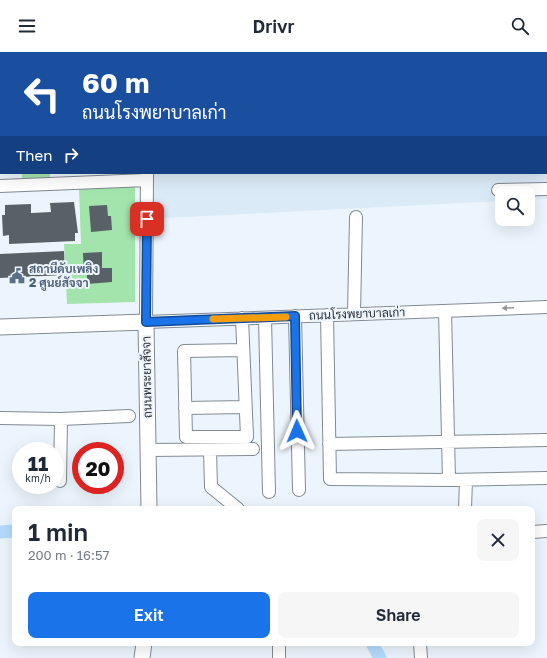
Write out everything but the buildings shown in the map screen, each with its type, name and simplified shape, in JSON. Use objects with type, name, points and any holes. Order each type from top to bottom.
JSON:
[{"type":"main road","name":"ถนนโรงพยาบาลเก่า","points":[[0,327],[146,322]]},
{"type":"main road","name":"ถนนพระยาสัจจา","points":[[146,322],[148,506]]},
{"type":"main road","points":[[142,658],[144,646]]},
{"type":"street","points":[[0,186],[148,176]]},
{"type":"street","name":"ถนนพระยาสัจจา","points":[[146,322],[148,176]]},
{"type":"street","points":[[535,189],[547,189]]},
{"type":"street","points":[[354,314],[356,217]]},
{"type":"street","name":"ถนนโรงพยาบาลเก่า","points":[[146,322],[547,307]]},
{"type":"street","points":[[445,311],[449,480]]},
{"type":"street","points":[[327,315],[330,479],[466,480],[547,478]]},
{"type":"street","points":[[295,316],[299,490]]},
{"type":"street","points":[[242,318],[247,437],[186,437],[184,351],[243,350]]},
{"type":"street","points":[[265,318],[269,492]]},
{"type":"street","points":[[185,408],[245,407]]},
{"type":"street","points":[[0,418],[61,419],[129,416]]},
{"type":"street","points":[[61,419],[61,442]]},
{"type":"street","points":[[190,437],[190,450]]},
{"type":"street","points":[[329,444],[547,440]]},
{"type":"street","points":[[148,450],[253,449]]},
{"type":"street","points":[[210,450],[211,487],[234,506]]},
{"type":"street","points":[[465,506],[466,480]]},
{"type":"street","points":[[535,532],[547,531]]},
{"type":"street","points":[[279,646],[279,658]]},
{"type":"street","points":[[420,646],[421,658]]},
{"type":"shaded area","points":[[147,174],[547,174],[547,199],[535,200],[535,186],[495,186],[495,201],[147,219]]},
{"type":"green space","points":[[22,174],[50,174],[50,178],[24,181],[22,179]]},
{"type":"green space","points":[[135,187],[135,302],[67,304],[64,244],[81,244],[79,188]]},
{"type":"waterway","points":[[0,532],[12,531]]},
{"type":"waterway","points":[[374,646],[380,658]]},
{"type":"slow traffic","points":[[213,319],[286,317]]},
{"type":"place","name":"สถานีดับเพลิง 2 ศูนย์สัจจา","points":[[17,276]]},
{"type":"route","points":[[147,219],[146,322],[295,316],[297,431]]}]
